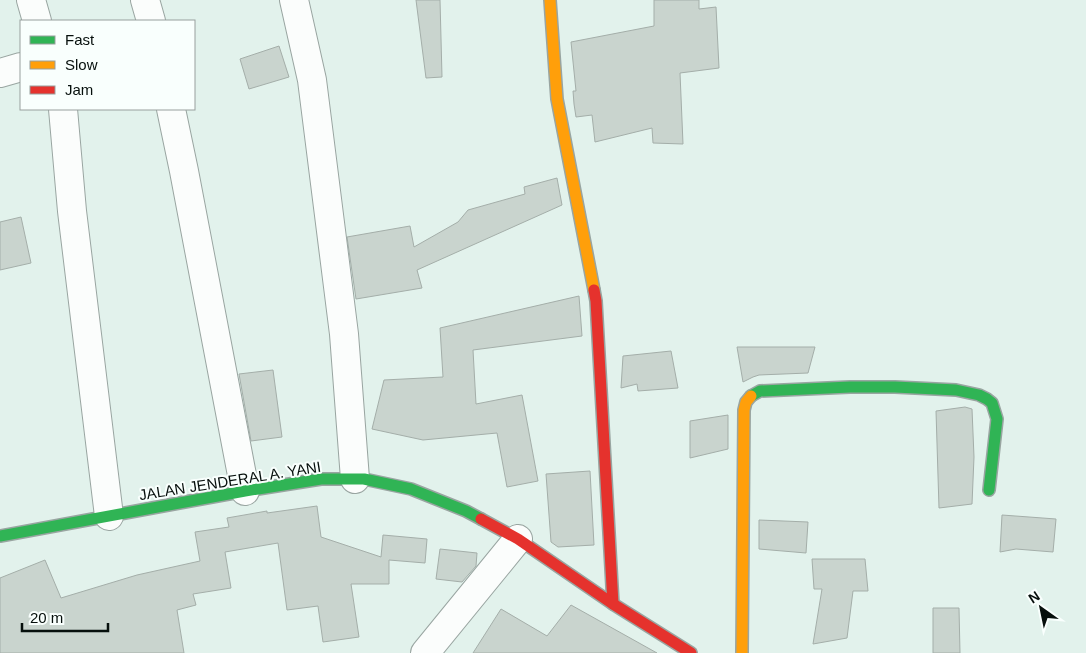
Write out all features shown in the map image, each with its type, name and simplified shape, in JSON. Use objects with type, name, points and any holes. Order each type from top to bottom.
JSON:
[{"type":"street","points":[[31,0],[37,20]]},
{"type":"street","points":[[145,0],[151,20]]},
{"type":"street","points":[[294,0],[314,89],[344,334],[355,479]]},
{"type":"street","points":[[550,0],[557,99],[596,301],[613,604]]},
{"type":"street","points":[[0,73],[20,67]]},
{"type":"street","points":[[63,110],[72,211],[109,516]]},
{"type":"street","points":[[171,110],[245,491]]},
{"type":"street","points":[[742,653],[743,408],[745,401],[752,394],[760,391],[842,387],[916,387],[967,391],[984,397],[991,402],[997,419],[989,490]]},
{"type":"street","name":"JALAN JENDERAL A. YANI","points":[[0,536],[321,479],[364,479],[412,489],[466,511],[518,539],[613,604],[691,653]]},
{"type":"street","points":[[425,653],[518,539]]},
{"type":"building","points":[[416,0],[440,0],[442,77],[426,78]]},
{"type":"building","points":[[654,0],[699,0],[699,9],[716,7],[719,68],[680,73],[683,144],[653,143],[652,128],[595,142],[592,115],[576,117],[573,91],[576,91],[571,42],[654,26]]},
{"type":"building","points":[[279,46],[289,77],[249,89],[240,59]]},
{"type":"building","points":[[557,178],[562,205],[417,270],[422,288],[356,299],[347,237],[410,226],[414,247],[458,222],[468,210],[525,194],[524,187]]},
{"type":"building","points":[[21,217],[31,263],[0,270],[0,222]]},
{"type":"building","points":[[579,296],[582,336],[473,350],[476,404],[522,395],[538,481],[507,487],[497,433],[423,440],[372,429],[384,380],[443,377],[440,328]]},
{"type":"building","points":[[737,347],[815,347],[808,373],[759,375],[743,382]]},
{"type":"building","points":[[671,351],[678,388],[638,391],[637,384],[621,388],[623,356]]},
{"type":"building","points":[[273,370],[282,437],[251,441],[239,374]]},
{"type":"building","points":[[965,407],[972,409],[974,457],[972,504],[939,508],[936,411]]},
{"type":"building","points":[[728,415],[728,449],[690,458],[690,421]]},
{"type":"building","points":[[590,471],[594,545],[558,547],[551,542],[546,474]]},
{"type":"building","points":[[317,506],[321,537],[381,557],[383,535],[427,539],[425,563],[389,560],[389,584],[351,584],[359,637],[323,642],[318,606],[287,610],[278,543],[225,552],[231,588],[193,594],[196,605],[177,610],[184,653],[0,653],[0,578],[45,560],[61,598],[137,575],[200,561],[195,532],[229,527],[227,518],[267,511],[267,513]]},
{"type":"building","points":[[1002,515],[1056,519],[1053,552],[1016,549],[1000,552]]},
{"type":"building","points":[[759,520],[808,522],[806,553],[759,549]]},
{"type":"building","points":[[440,549],[477,553],[476,566],[462,582],[436,579]]},
{"type":"building","points":[[812,559],[865,559],[868,591],[853,591],[847,638],[813,644],[822,589],[814,589]]},
{"type":"building","points":[[571,605],[657,653],[473,653],[501,609],[547,636]]},
{"type":"building","points":[[933,608],[959,608],[960,653],[933,653]]},
{"type":"traffic: fast","points":[[751,396],[760,391],[850,387],[956,390],[979,395],[992,403],[997,419],[989,490]]},
{"type":"traffic: fast","points":[[0,536],[321,479],[364,479],[411,489],[481,519]]},
{"type":"traffic: slow","points":[[550,0],[557,99],[594,290]]},
{"type":"traffic: slow","points":[[742,653],[744,410],[746,402],[751,396]]},
{"type":"traffic: jam","points":[[594,290],[613,604]]},
{"type":"traffic: jam","points":[[481,519],[518,539],[613,604],[691,653]]}]
